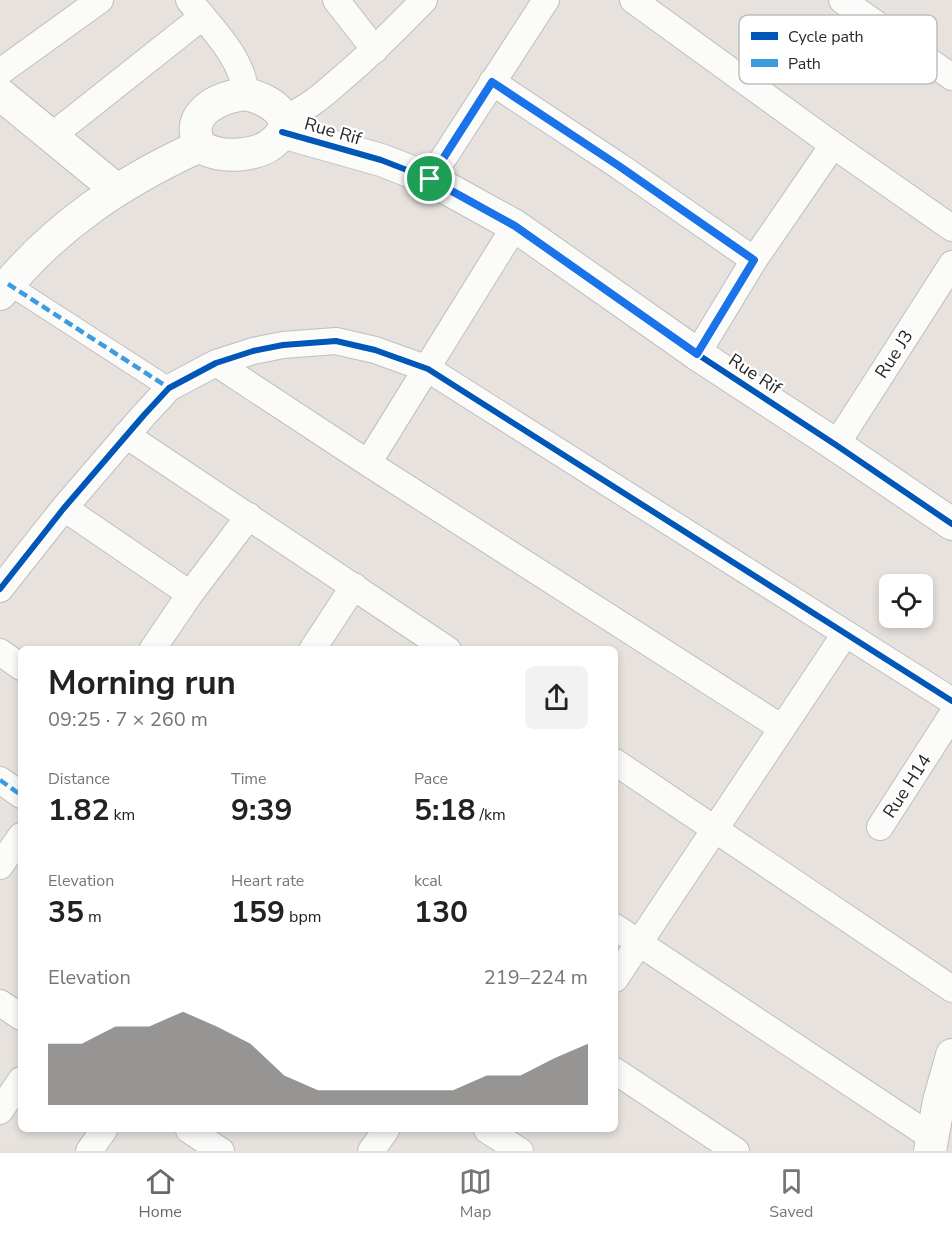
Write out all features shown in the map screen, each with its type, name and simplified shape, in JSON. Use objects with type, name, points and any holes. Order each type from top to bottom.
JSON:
[{"type":"street","points":[[0,72],[100,0]]},
{"type":"street","points":[[336,0],[375,50]]},
{"type":"street","points":[[283,125],[274,105],[246,94],[232,95],[219,100],[199,116],[194,127],[200,146],[216,155],[247,153],[271,145],[283,125],[316,101],[375,50],[424,0]]},
{"type":"street","points":[[430,179],[546,0]]},
{"type":"street","points":[[633,0],[739,77]]},
{"type":"street","points":[[842,0],[863,15]]},
{"type":"street","points":[[53,135],[195,9],[233,55],[244,79],[246,94]]},
{"type":"street","points":[[937,66],[952,77]]},
{"type":"street","points":[[492,82],[619,166],[754,260]]},
{"type":"street","points":[[748,84],[952,228]]},
{"type":"street","points":[[0,94],[53,135],[117,190]]},
{"type":"street","name":"Rue Rif","points":[[283,125],[430,179],[515,226],[697,354],[952,524]]},
{"type":"street","points":[[697,354],[754,260],[832,145]]},
{"type":"street","points":[[169,388],[4,289],[43,245],[78,216],[154,167],[200,146]]},
{"type":"street","points":[[368,463],[515,226]]},
{"type":"street","name":"Rue J3","points":[[836,445],[952,264]]},
{"type":"street","points":[[0,589],[64,508],[169,388],[216,363],[253,351],[283,345],[336,341],[375,350],[428,369],[952,701]]},
{"type":"street","points":[[216,363],[782,729]]},
{"type":"street","points":[[126,435],[442,646]]},
{"type":"street","points":[[64,508],[190,594]]},
{"type":"street","points":[[155,646],[190,594],[249,516]]},
{"type":"street","points":[[315,646],[354,586]]},
{"type":"street","points":[[618,974],[845,634]]},
{"type":"street","points":[[0,652],[18,665]]},
{"type":"street","name":"Rue H14","points":[[880,827],[952,715]]},
{"type":"street","points":[[618,764],[952,988]]},
{"type":"street","points":[[0,780],[18,793]]},
{"type":"street","points":[[0,866],[18,840]]},
{"type":"street","points":[[618,929],[932,1144],[946,1104],[952,1055]]},
{"type":"street","points":[[0,1003],[18,1015]]},
{"type":"street","points":[[618,1073],[736,1151]]},
{"type":"street","points":[[0,1111],[18,1084]]},
{"type":"street","points":[[89,1151],[103,1132]]},
{"type":"street","points":[[192,1132],[221,1151]]},
{"type":"street","points":[[371,1151],[385,1132]]},
{"type":"marked path","points":[[8,284],[169,388]]},
{"type":"marked path","points":[[0,780],[18,793]]},
{"type":"cycle path","points":[[282,132],[381,160],[430,179],[515,226],[697,354],[952,524]]},
{"type":"cycle path","points":[[0,589],[64,508],[169,388],[216,363],[253,351],[283,345],[336,341],[375,350],[428,369],[952,701]]},
{"type":"route","points":[[492,82],[619,166],[754,260],[697,354],[515,226],[430,179],[492,82]]}]
